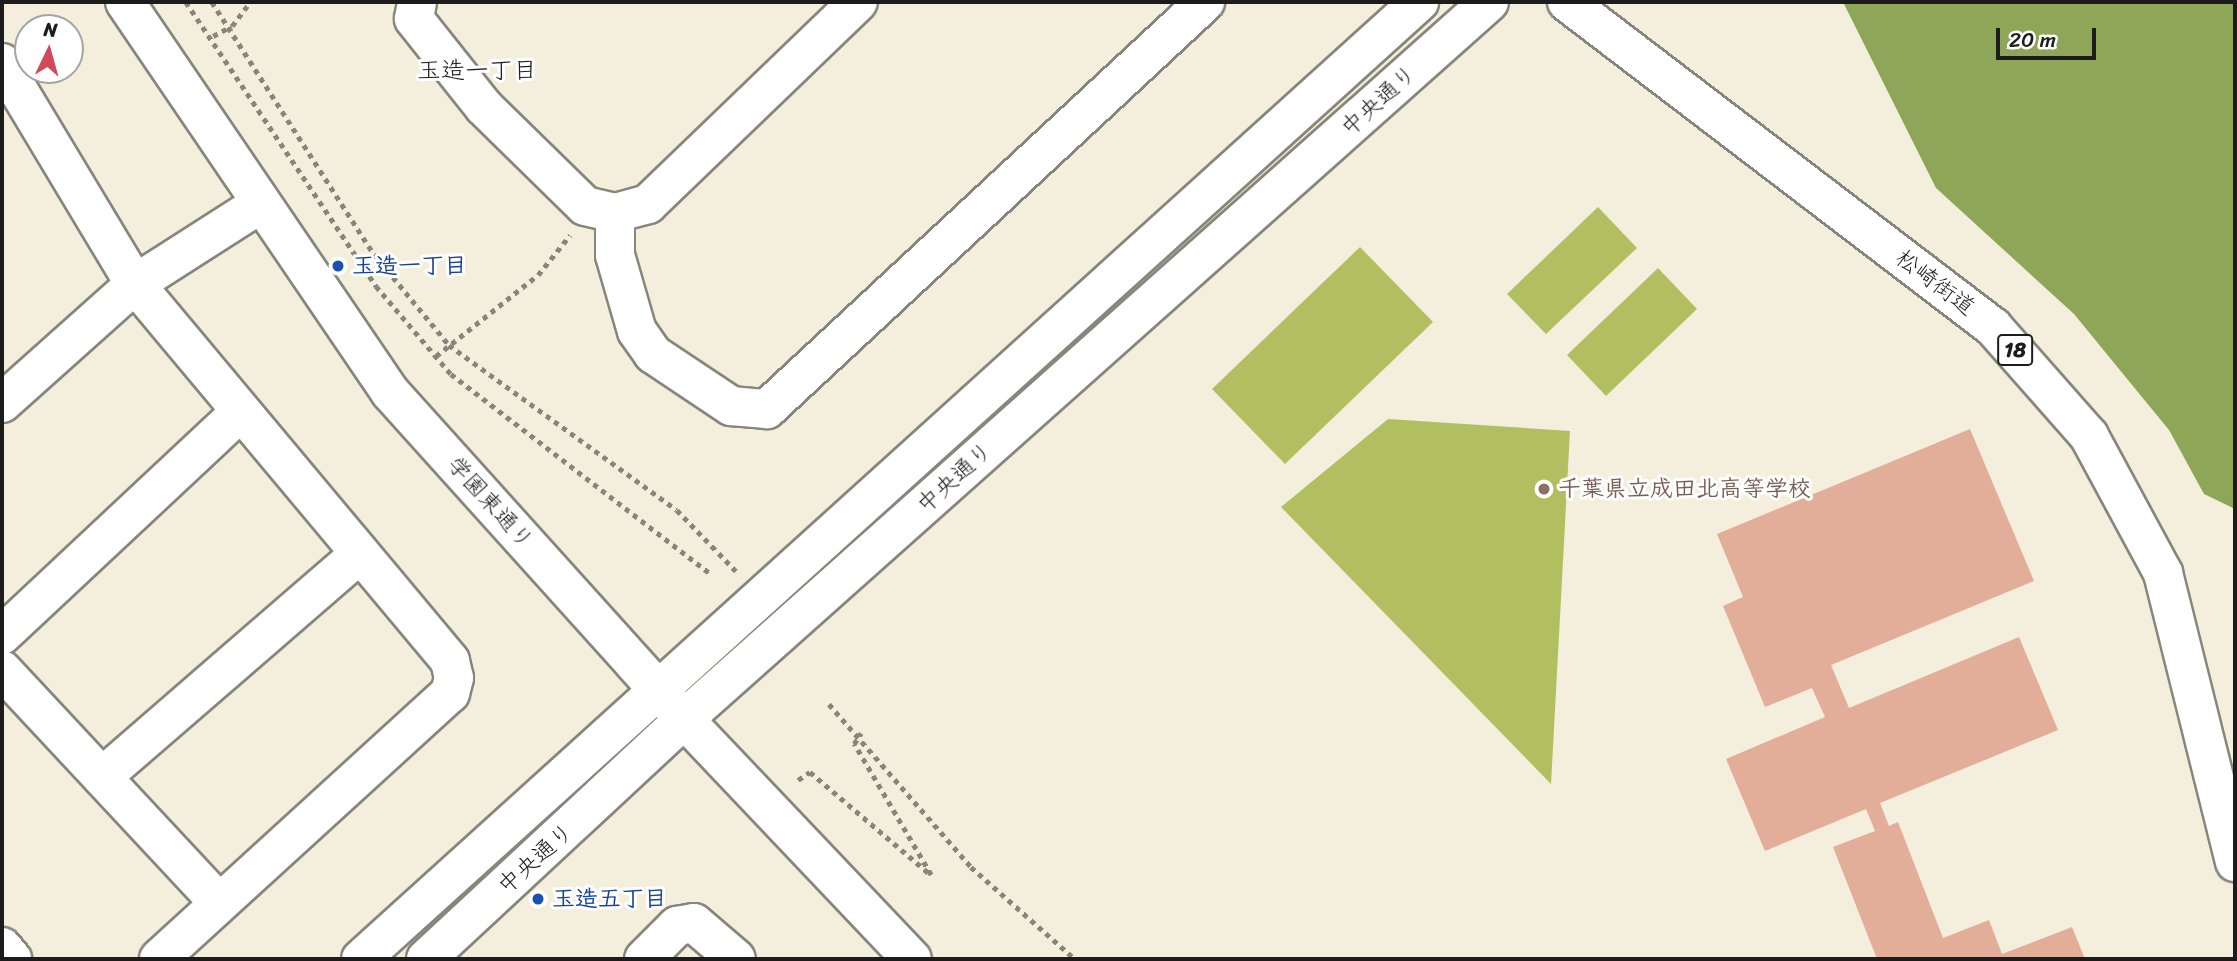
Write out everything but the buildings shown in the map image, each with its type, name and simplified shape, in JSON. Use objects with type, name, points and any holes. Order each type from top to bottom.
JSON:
[{"type":"street","name":"学園東通り","points":[[125,2],[390,392],[671,706],[912,959]]},
{"type":"street","points":[[417,2],[414,19],[484,107],[600,210],[637,331],[653,354],[731,406],[767,409],[1205,2]]},
{"type":"street","points":[[600,210],[648,204],[858,2]]},
{"type":"street","name":"中央通り","points":[[426,959],[671,706],[1419,2]]},
{"type":"street","name":"中央通り","points":[[361,959],[671,706],[1489,2]]},
{"type":"street","name":"松崎街道","points":[[1567,2],[1993,327],[2089,436],[2163,573],[2235,862]]},
{"type":"street","points":[[2,63],[135,284],[239,413],[450,661],[450,693],[159,959]]},
{"type":"street","points":[[2,403],[135,284],[260,204]]},
{"type":"street","points":[[2,635],[239,413]]},
{"type":"street","points":[[102,777],[358,555]]},
{"type":"street","points":[[2,670],[219,903]]},
{"type":"street","points":[[644,959],[677,926],[694,923],[736,959]]},
{"type":"street","points":[[2,947],[12,959]]},
{"type":"path","points":[[186,2],[213,36],[376,286],[436,356],[709,573]]},
{"type":"path","points":[[212,2],[232,26],[374,254],[450,345],[657,495],[736,571]]},
{"type":"path","points":[[213,36],[232,26],[250,2]]},
{"type":"path","points":[[436,356],[538,275],[600,210]]},
{"type":"path","points":[[829,704],[860,733],[971,867],[1075,959]]},
{"type":"path","points":[[798,780],[810,772],[931,875],[854,744],[860,733]]},
{"type":"green space","points":[[1843,2],[2235,2],[2235,509],[2204,494],[2169,430],[2074,314],[1936,188]]},
{"type":"green space","points":[[1598,207],[1637,248],[1546,334],[1507,294]]},
{"type":"green space","points":[[1360,247],[1433,322],[1285,464],[1212,389]]},
{"type":"green space","points":[[1658,268],[1697,309],[1606,396],[1567,355]]},
{"type":"green space","points":[[1388,419],[1570,431],[1551,784],[1281,507]]},
{"type":"place","name":"玉造一丁目","points":[[338,266]]},
{"type":"place","name":"千葉県立成田北高等学校","points":[[1544,489]]},
{"type":"place","name":"玉造五丁目","points":[[538,899]]},
{"type":"district","name":"玉造一丁目","points":[[477,71]]}]
